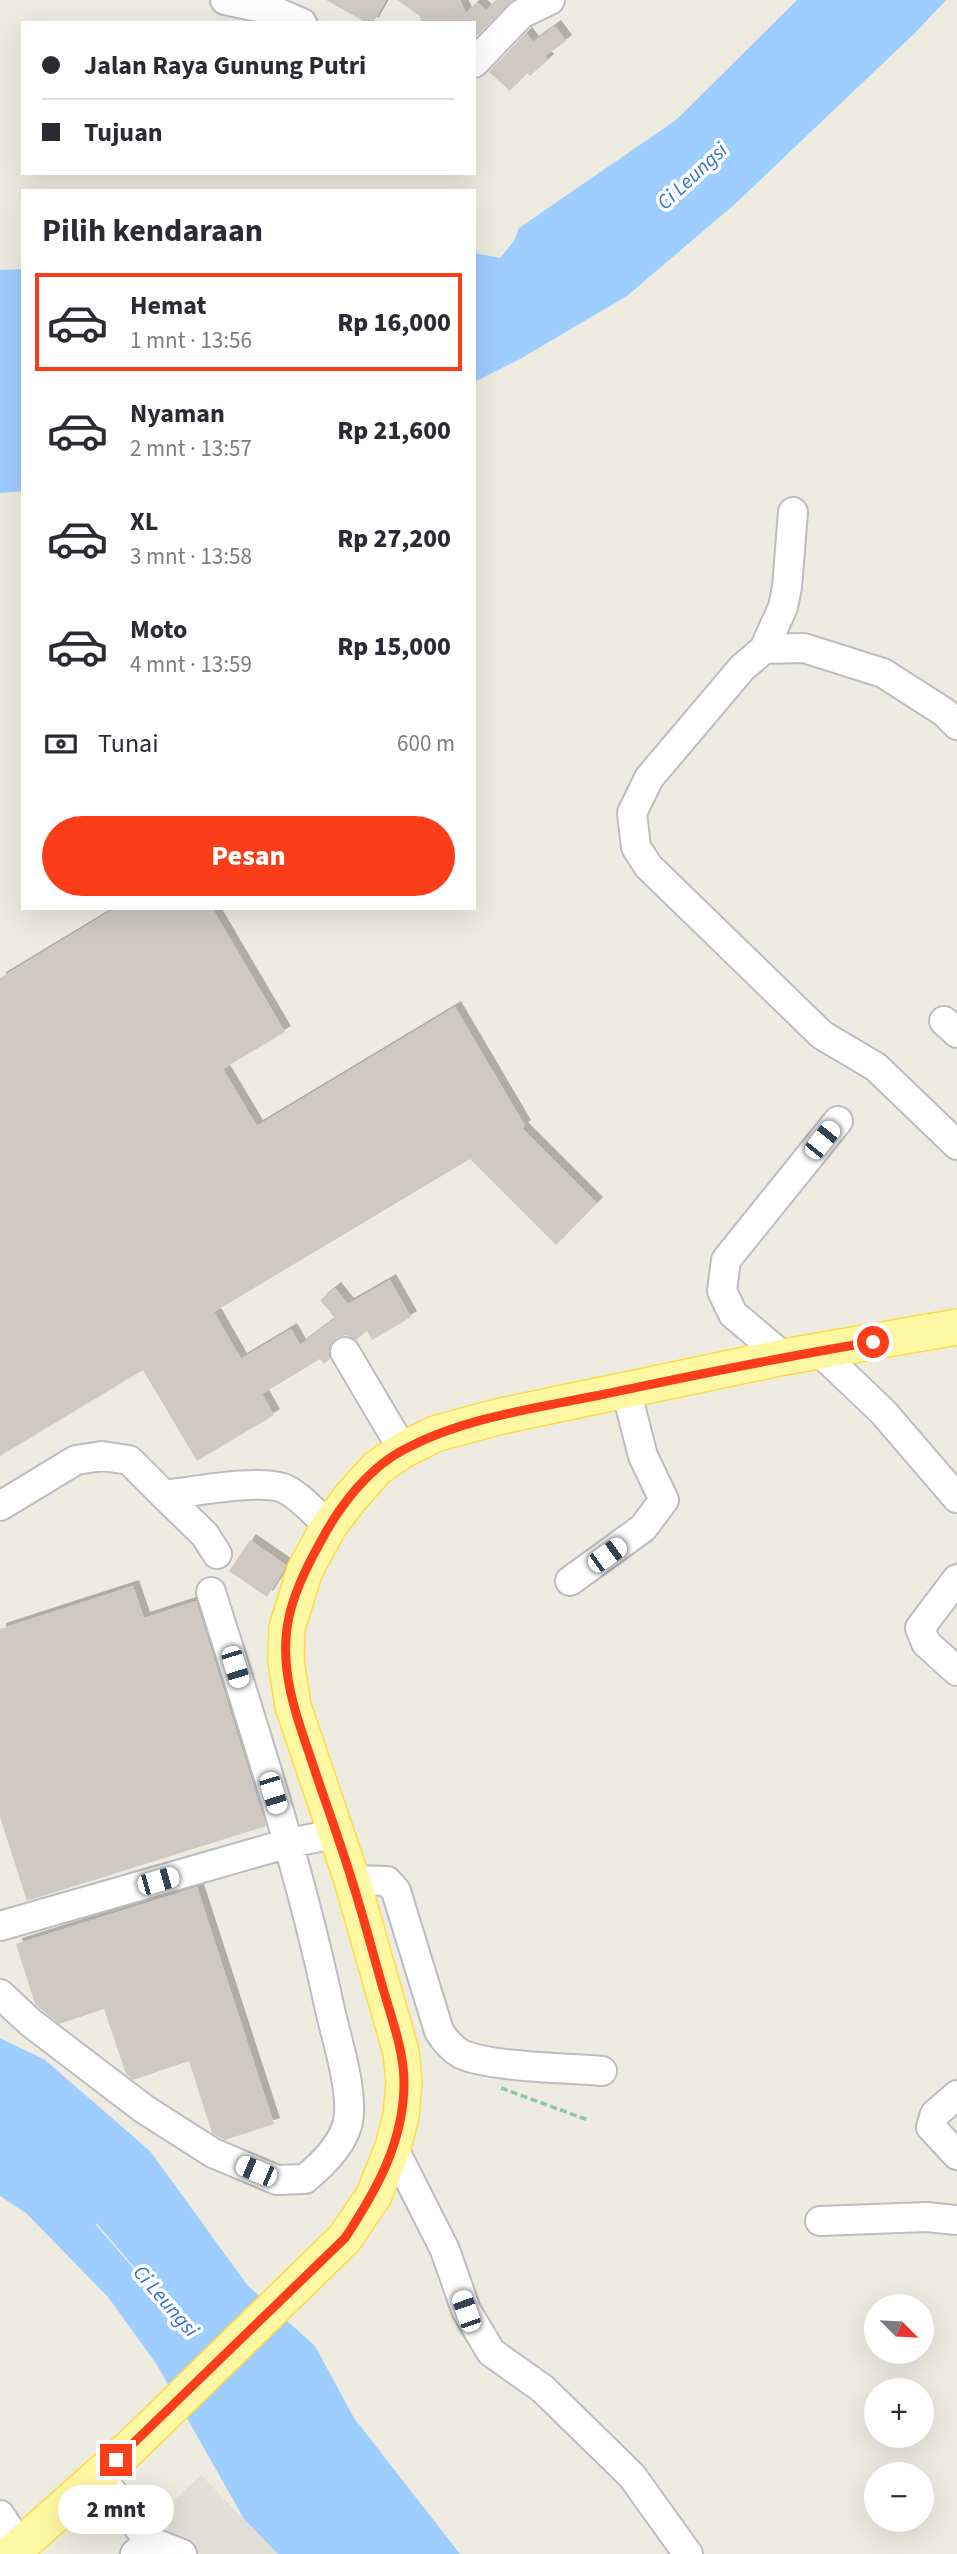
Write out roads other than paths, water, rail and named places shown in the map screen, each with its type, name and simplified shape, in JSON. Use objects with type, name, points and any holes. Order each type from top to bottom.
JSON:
[{"type":"main road","points":[[16,2550],[132,2446],[320,2265],[345,2238],[374,2195],[393,2147],[401,2116],[404,2082],[401,2052],[352,1880],[293,1706],[286,1661],[287,1628],[305,1570],[329,1527],[351,1497],[377,1468],[403,1450],[435,1434],[498,1417],[784,1357],[956,1329]]},
{"type":"street","points":[[225,0],[272,10],[297,21]]},
{"type":"street","points":[[476,61],[521,14],[550,0]]},
{"type":"street","points":[[793,512],[783,607],[764,649],[742,668],[649,778],[632,813],[636,847],[648,866],[822,1035],[876,1067],[957,1145]]},
{"type":"street","points":[[764,649],[804,648],[883,673],[944,712],[957,726]]},
{"type":"street","points":[[784,1357],[728,1307],[722,1291],[726,1260],[838,1121]]},
{"type":"street","points":[[819,1351],[883,1412],[957,1498]]},
{"type":"street","points":[[345,1352],[403,1450]]},
{"type":"street","points":[[570,1581],[643,1528],[663,1500],[643,1456],[626,1390]]},
{"type":"street","points":[[0,1506],[76,1461],[102,1456],[129,1460],[205,1535],[217,1554]]},
{"type":"street","points":[[164,1494],[259,1485],[283,1488],[301,1500],[329,1527]]},
{"type":"street","points":[[957,1579],[920,1628],[926,1643],[957,1671]]},
{"type":"street","points":[[0,1994],[30,2022],[144,2109],[213,2153],[276,2180],[305,2179],[323,2164],[338,2144],[349,2117],[348,2091],[319,1960],[289,1843],[211,1592]]},
{"type":"street","points":[[0,1926],[289,1843],[335,1834]]},
{"type":"street","points":[[352,1880],[387,1881],[396,1891],[439,2031],[454,2049],[465,2056],[502,2062],[601,2071]]},
{"type":"street","points":[[957,2095],[934,2114],[931,2127],[957,2155]]},
{"type":"street","points":[[393,2147],[445,2250],[466,2311],[491,2353],[543,2389],[632,2476],[688,2554]]},
{"type":"street","points":[[820,2221],[926,2217],[957,2220]]},
{"type":"street","points":[[99,2475],[142,2547],[182,2554]]},
{"type":"street","points":[[0,2515],[16,2550]]},
{"type":"water","points":[[797,0],[946,0],[917,31],[736,203],[627,296],[520,359],[476,381],[476,253],[500,258],[514,241],[519,228],[676,120]]},
{"type":"water","points":[[21,269],[21,491],[0,493],[0,270]]},
{"type":"water","points":[[0,2038],[45,2060],[150,2151],[248,2286],[315,2346],[354,2418],[460,2554],[278,2554],[244,2519],[157,2365],[108,2297],[26,2213],[0,2196]],"holes":[[[32,2151],[58,2178],[274,2431]]]},
{"type":"waterway","name":"Ci Leungsi","points":[[0,2123],[16,2133],[87,2210]]},
{"type":"waterway","name":"Ci Leungsi","points":[[203,2343],[376,2554]]}]
